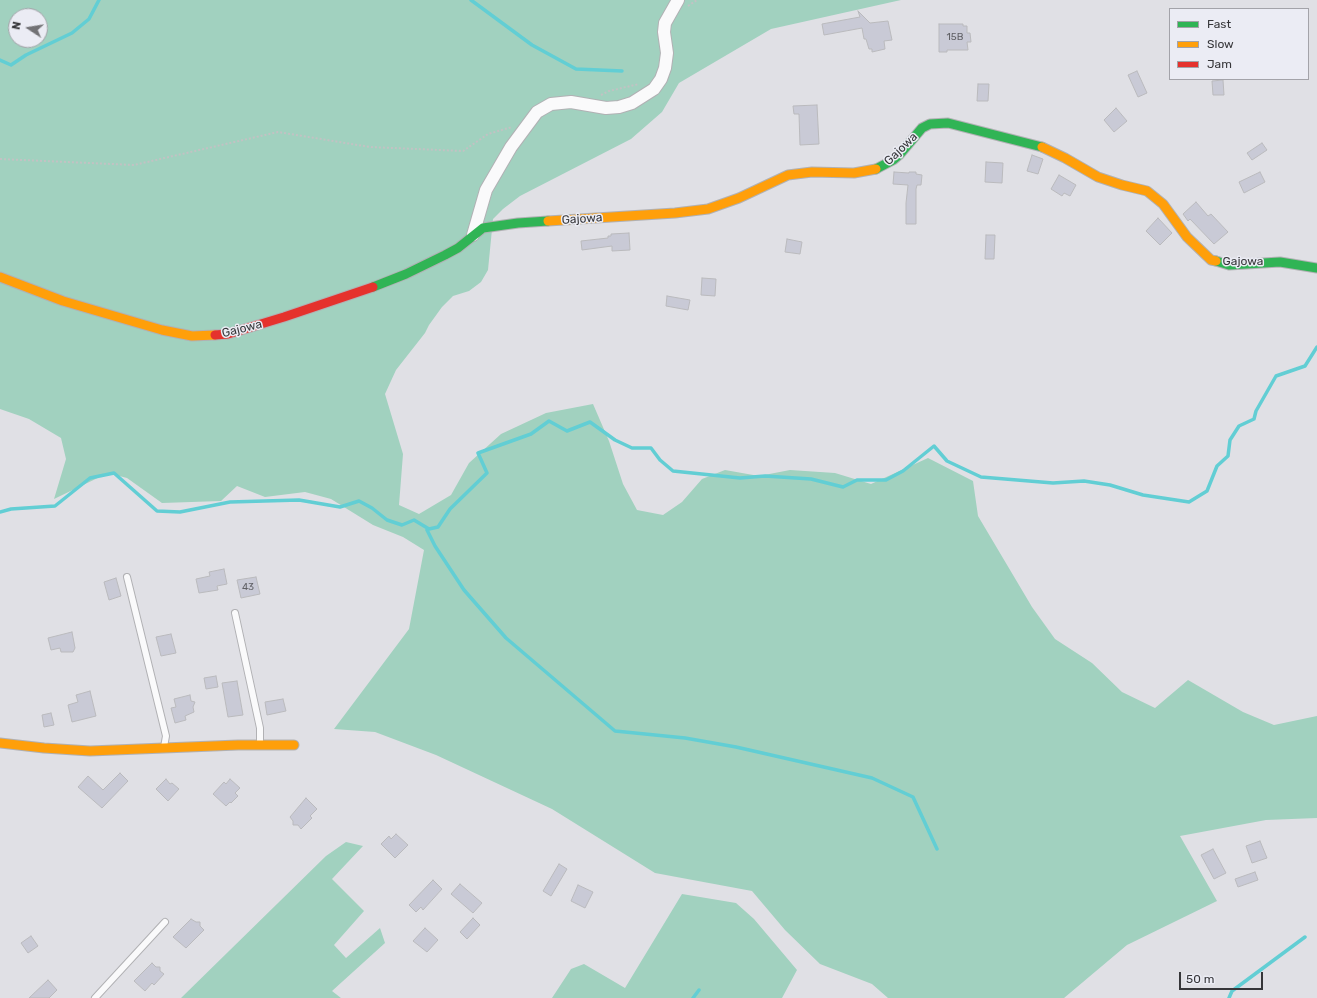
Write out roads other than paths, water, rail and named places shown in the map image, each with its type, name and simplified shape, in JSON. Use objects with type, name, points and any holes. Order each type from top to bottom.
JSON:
[{"type":"street","points":[[474,235],[486,190],[511,147],[537,112],[551,104],[571,102],[606,108],[619,107],[644,97],[654,89],[661,79],[665,68],[667,53],[664,32],[665,23],[682,4]]},
{"type":"street","name":"Gajowa","points":[[0,277],[63,301],[162,330],[192,336],[218,335],[251,328],[387,282],[458,248],[483,228],[518,223],[694,212],[721,205],[788,175],[812,172],[865,172],[884,166],[900,154],[915,134],[922,128],[930,124],[943,123],[966,127],[1041,147],[1098,176],[1122,185],[1147,191],[1163,204],[1187,238],[1211,260],[1220,264],[1228,265],[1280,262],[1317,268]]},
{"type":"street","points":[[0,743],[90,751],[238,745],[294,745]]},
{"type":"lane","points":[[126,577],[166,736],[164,749]]},
{"type":"lane","points":[[235,613],[260,728],[260,745]]},
{"type":"lane","points":[[95,998],[165,922]]},
{"type":"waterway","points":[[0,60],[11,65],[26,55],[72,33],[89,19],[99,0]]},
{"type":"waterway","points":[[471,0],[532,45],[576,69],[622,71]]},
{"type":"waterway","points":[[0,512],[11,509],[55,506],[90,478],[114,473],[157,511],[180,512],[230,502],[299,500],[340,507],[359,501],[372,508],[387,520],[402,525],[414,520],[429,529],[438,527],[450,509],[487,473],[478,453],[531,434],[549,421],[567,431],[590,422],[615,440],[632,448],[651,448],[660,460],[673,471],[740,478],[765,476],[811,479],[843,487],[857,480],[886,480],[903,471],[934,446],[947,461],[981,477],[1053,483],[1084,481],[1110,485],[1143,495],[1189,502],[1207,491],[1217,466],[1228,456],[1230,440],[1239,426],[1254,419],[1256,411],[1276,376],[1305,366],[1317,347]]},
{"type":"waterway","points":[[427,530],[435,546],[464,590],[506,638],[615,731],[685,738],[736,747],[872,778],[913,797],[937,849]]},
{"type":"waterway","points":[[1229,998],[1232,991],[1305,937]]},
{"type":"waterway","points":[[693,998],[699,990]]}]
